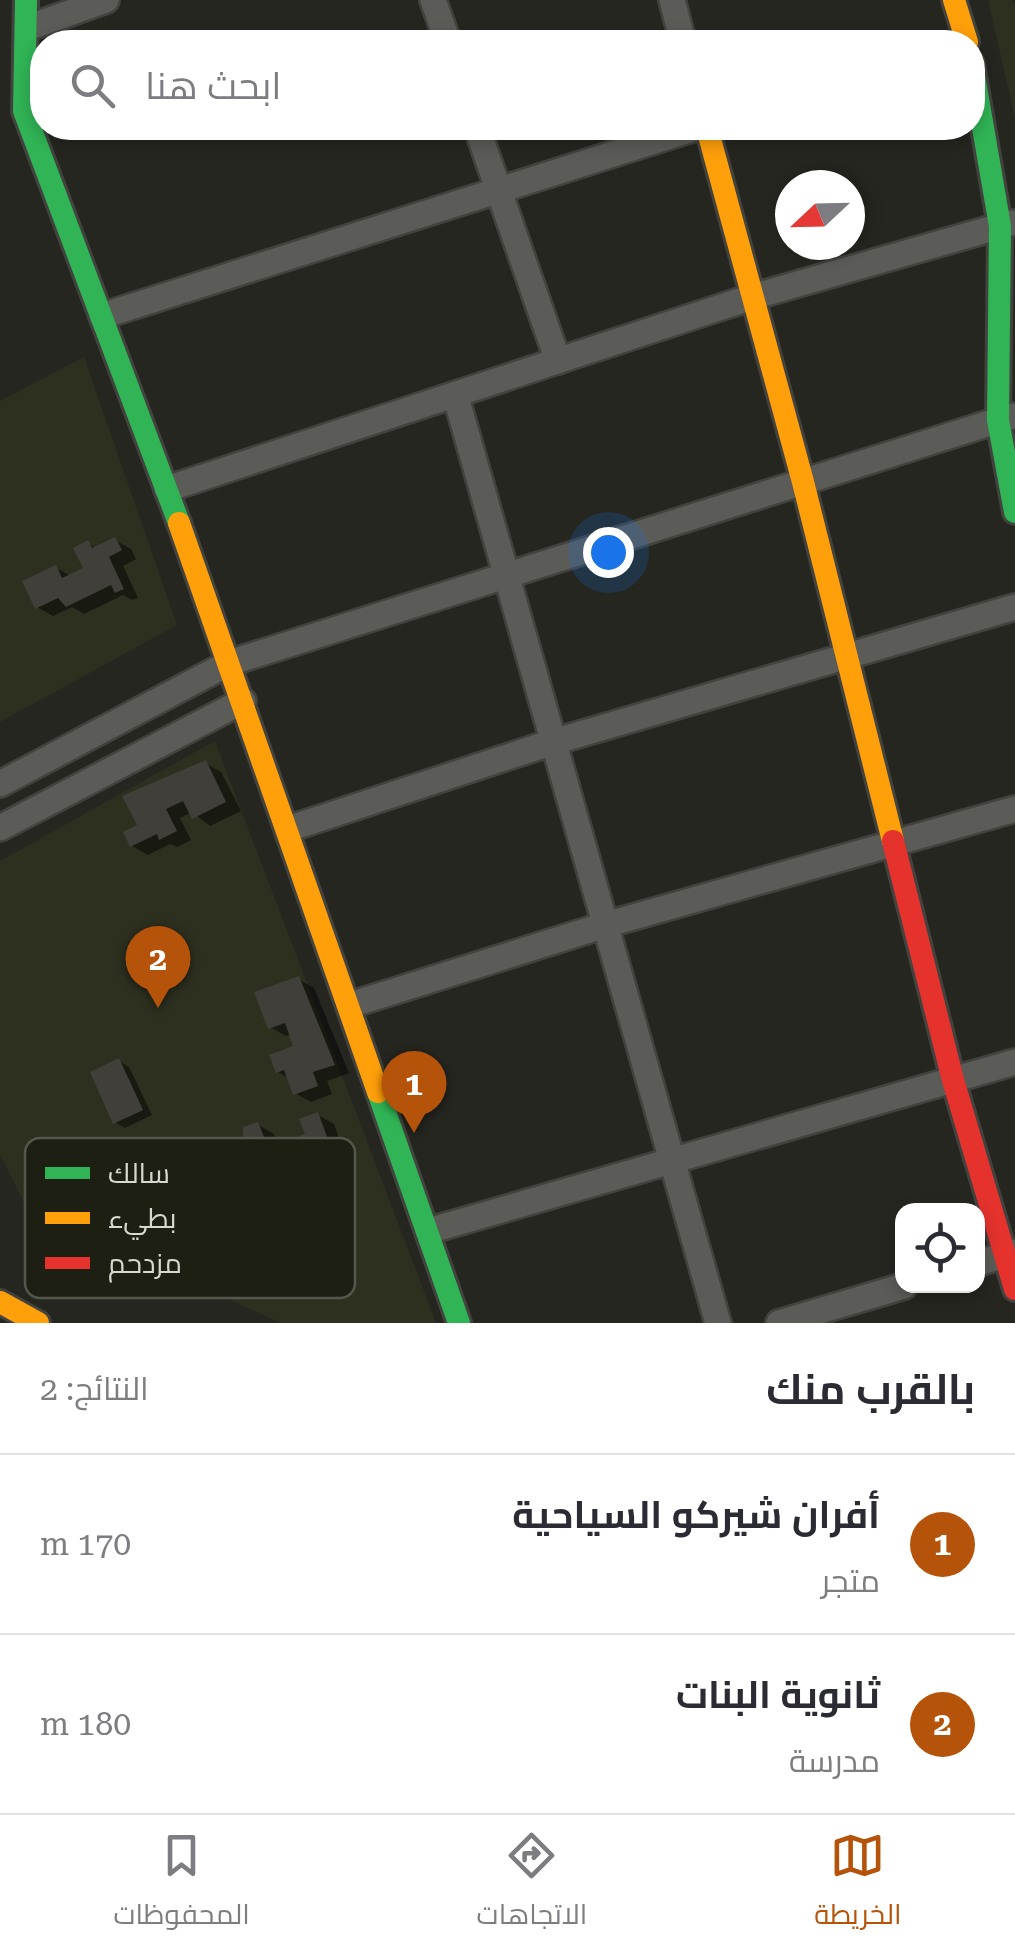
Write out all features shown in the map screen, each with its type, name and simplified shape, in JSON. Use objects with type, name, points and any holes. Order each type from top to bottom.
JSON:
[{"type":"street","points":[[26,0],[30,27],[10,93],[30,127]]},
{"type":"street","points":[[30,27],[106,0]]},
{"type":"street","points":[[433,0],[444,30]]},
{"type":"street","points":[[672,0],[680,30]]},
{"type":"street","points":[[954,0],[964,30]]},
{"type":"street","points":[[985,122],[1008,224],[1007,418],[1015,512]]},
{"type":"street","points":[[35,140],[168,489],[459,1323]]},
{"type":"street","points":[[481,140],[558,361]]},
{"type":"street","points":[[102,316],[657,140]]},
{"type":"street","points":[[710,140],[803,482],[953,1080],[1010,1253],[1015,1290]]},
{"type":"street","points":[[168,489],[752,298],[1008,224]]},
{"type":"street","points":[[456,397],[718,1323]]},
{"type":"street","points":[[0,784],[229,663],[1007,418]]},
{"type":"street","points":[[288,829],[554,742],[1015,606]]},
{"type":"street","points":[[0,828],[242,701]]},
{"type":"street","points":[[350,1005],[605,925],[1015,809]]},
{"type":"street","points":[[428,1230],[1015,1062]]},
{"type":"street","points":[[985,1261],[1010,1253]]},
{"type":"street","points":[[779,1323],[895,1289]]},
{"type":"street","points":[[0,1302],[38,1323]]},
{"type":"shaded area","points":[[988,0],[1012,0],[1015,4],[1015,118]]},
{"type":"shaded area","points":[[84,357],[177,625],[0,722],[0,401]]},
{"type":"shaded area","points":[[215,741],[436,1323],[280,1323],[226,1298],[355,1298],[355,1138],[25,1138],[25,1204],[0,1155],[0,861]]},
{"type":"building","points":[[115,537],[122,550],[109,557],[124,589],[115,593],[111,585],[66,607],[58,598],[35,609],[22,581],[56,565],[62,578],[83,568],[73,548],[88,540],[92,548]]},
{"type":"building","points":[[206,760],[226,802],[192,819],[183,801],[166,809],[177,831],[159,840],[157,834],[130,847],[123,832],[137,825],[122,796]]},
{"type":"building","points":[[299,976],[335,1065],[313,1072],[318,1086],[293,1095],[284,1070],[276,1073],[269,1055],[293,1046],[285,1023],[268,1029],[254,992]]},
{"type":"building","points":[[119,1058],[143,1110],[113,1124],[90,1072]]},
{"type":"building","points":[[318,1112],[328,1138],[294,1138],[305,1134],[299,1119]]},
{"type":"building","points":[[258,1122],[264,1138],[240,1138],[243,1127]]},
{"type":"traffic: fast","points":[[26,0],[24,111],[30,127]]},
{"type":"traffic: fast","points":[[985,139],[1000,226],[998,420],[1015,512]]},
{"type":"traffic: fast","points":[[35,140],[179,523]]},
{"type":"traffic: fast","points":[[378,1092],[459,1323]]},
{"type":"traffic: slow","points":[[954,0],[963,30]]},
{"type":"traffic: slow","points":[[710,140],[803,482],[893,841]]},
{"type":"traffic: slow","points":[[179,523],[378,1092]]},
{"type":"traffic: slow","points":[[0,1302],[38,1323]]},
{"type":"traffic: jam","points":[[893,841],[953,1080],[1015,1289]]},
{"type":"place","name":"ثانوية البنات","points":[[158,1008]]},
{"type":"place","name":"أفران شيركو السياحية","points":[[414,1133]]}]
